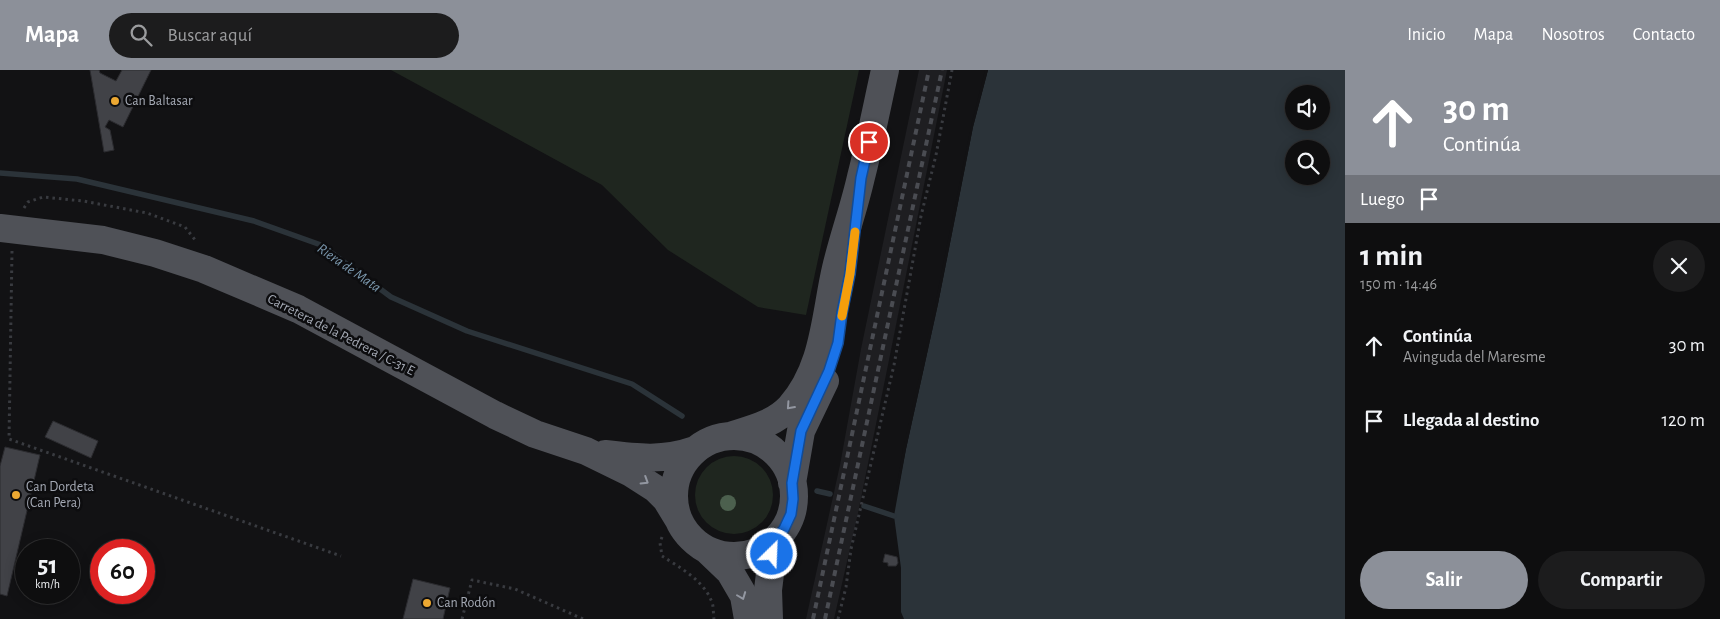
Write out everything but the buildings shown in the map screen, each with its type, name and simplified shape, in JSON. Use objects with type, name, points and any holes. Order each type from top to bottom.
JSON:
[{"type":"main road","points":[[586,451],[634,458],[678,456],[695,450],[712,440],[762,426],[778,418],[798,396],[808,379],[822,341],[835,269],[861,178],[885,70]]},
{"type":"main road","points":[[707,550],[724,555],[742,556],[759,550],[774,541],[784,529],[791,514],[793,499],[792,483],[801,431],[829,371],[838,343],[850,274],[861,178]]},
{"type":"main road","name":"Carretera de la Pedrera / C-31 E","points":[[6,229],[103,240],[155,253],[204,270],[298,309],[458,396],[535,434],[586,451]]},
{"type":"main road","points":[[730,436],[747,437],[770,448],[786,468],[792,483]]},
{"type":"main road","points":[[680,522],[674,508],[677,476],[684,462],[695,450]]},
{"type":"main road","points":[[586,451],[631,473],[656,488],[666,499],[691,538],[730,572],[744,596],[748,619]]},
{"type":"main road","points":[[770,619],[768,590],[774,541]]},
{"type":"path","points":[[838,619],[846,587],[851,549],[894,365],[921,216],[936,155],[952,70]]},
{"type":"path","points":[[6,229],[9,439],[341,556]]},
{"type":"path","points":[[680,522],[662,536],[660,543],[662,556],[688,573],[703,587],[712,600],[714,619]]},
{"type":"path","points":[[462,619],[472,580],[515,589],[583,619]]},
{"type":"shaded area","points":[[391,70],[859,70],[806,315],[758,307],[668,250],[602,185]]},
{"type":"shaded area","points":[[919,70],[947,70],[858,513],[834,619],[806,619],[840,465],[861,349]]},
{"type":"shaded area","points":[[988,70],[1345,70],[1345,619],[904,619],[901,612],[901,568],[894,516],[906,449],[938,304],[973,127]]},
{"type":"shaded area","points":[[734,456],[749,459],[761,468],[770,480],[773,495],[770,510],[761,522],[749,531],[734,534],[719,531],[707,522],[698,510],[695,495],[698,480],[707,468],[719,459]]},
{"type":"pier","points":[[985,70],[988,70],[973,127],[938,304],[898,490],[896,491],[903,448],[935,304],[971,126]]},
{"type":"waterway","name":"Riera de Mata","points":[[0,173],[77,179],[254,221],[321,245],[391,297],[467,331],[632,384],[682,416]]},
{"type":"waterway","name":"Riera de Mata","points":[[817,491],[830,494]]},
{"type":"waterway","name":"Riera de Mata","points":[[864,506],[894,516]]},
{"type":"railway","points":[[813,619],[929,70]]},
{"type":"railway","points":[[825,619],[942,70]]},
{"type":"slow traffic","points":[[842,316],[855,232]]},
{"type":"place","name":"Can Baltasar","points":[[115,101]]},
{"type":"place","name":"Can Dordeta (Can Pera)","points":[[16,495]]},
{"type":"place","name":"Can Rodón","points":[[427,603]]},
{"type":"route","points":[[772,554],[774,541],[784,529],[791,514],[793,499],[792,483],[801,431],[829,371],[838,343],[850,274],[861,178],[869,142]]}]
